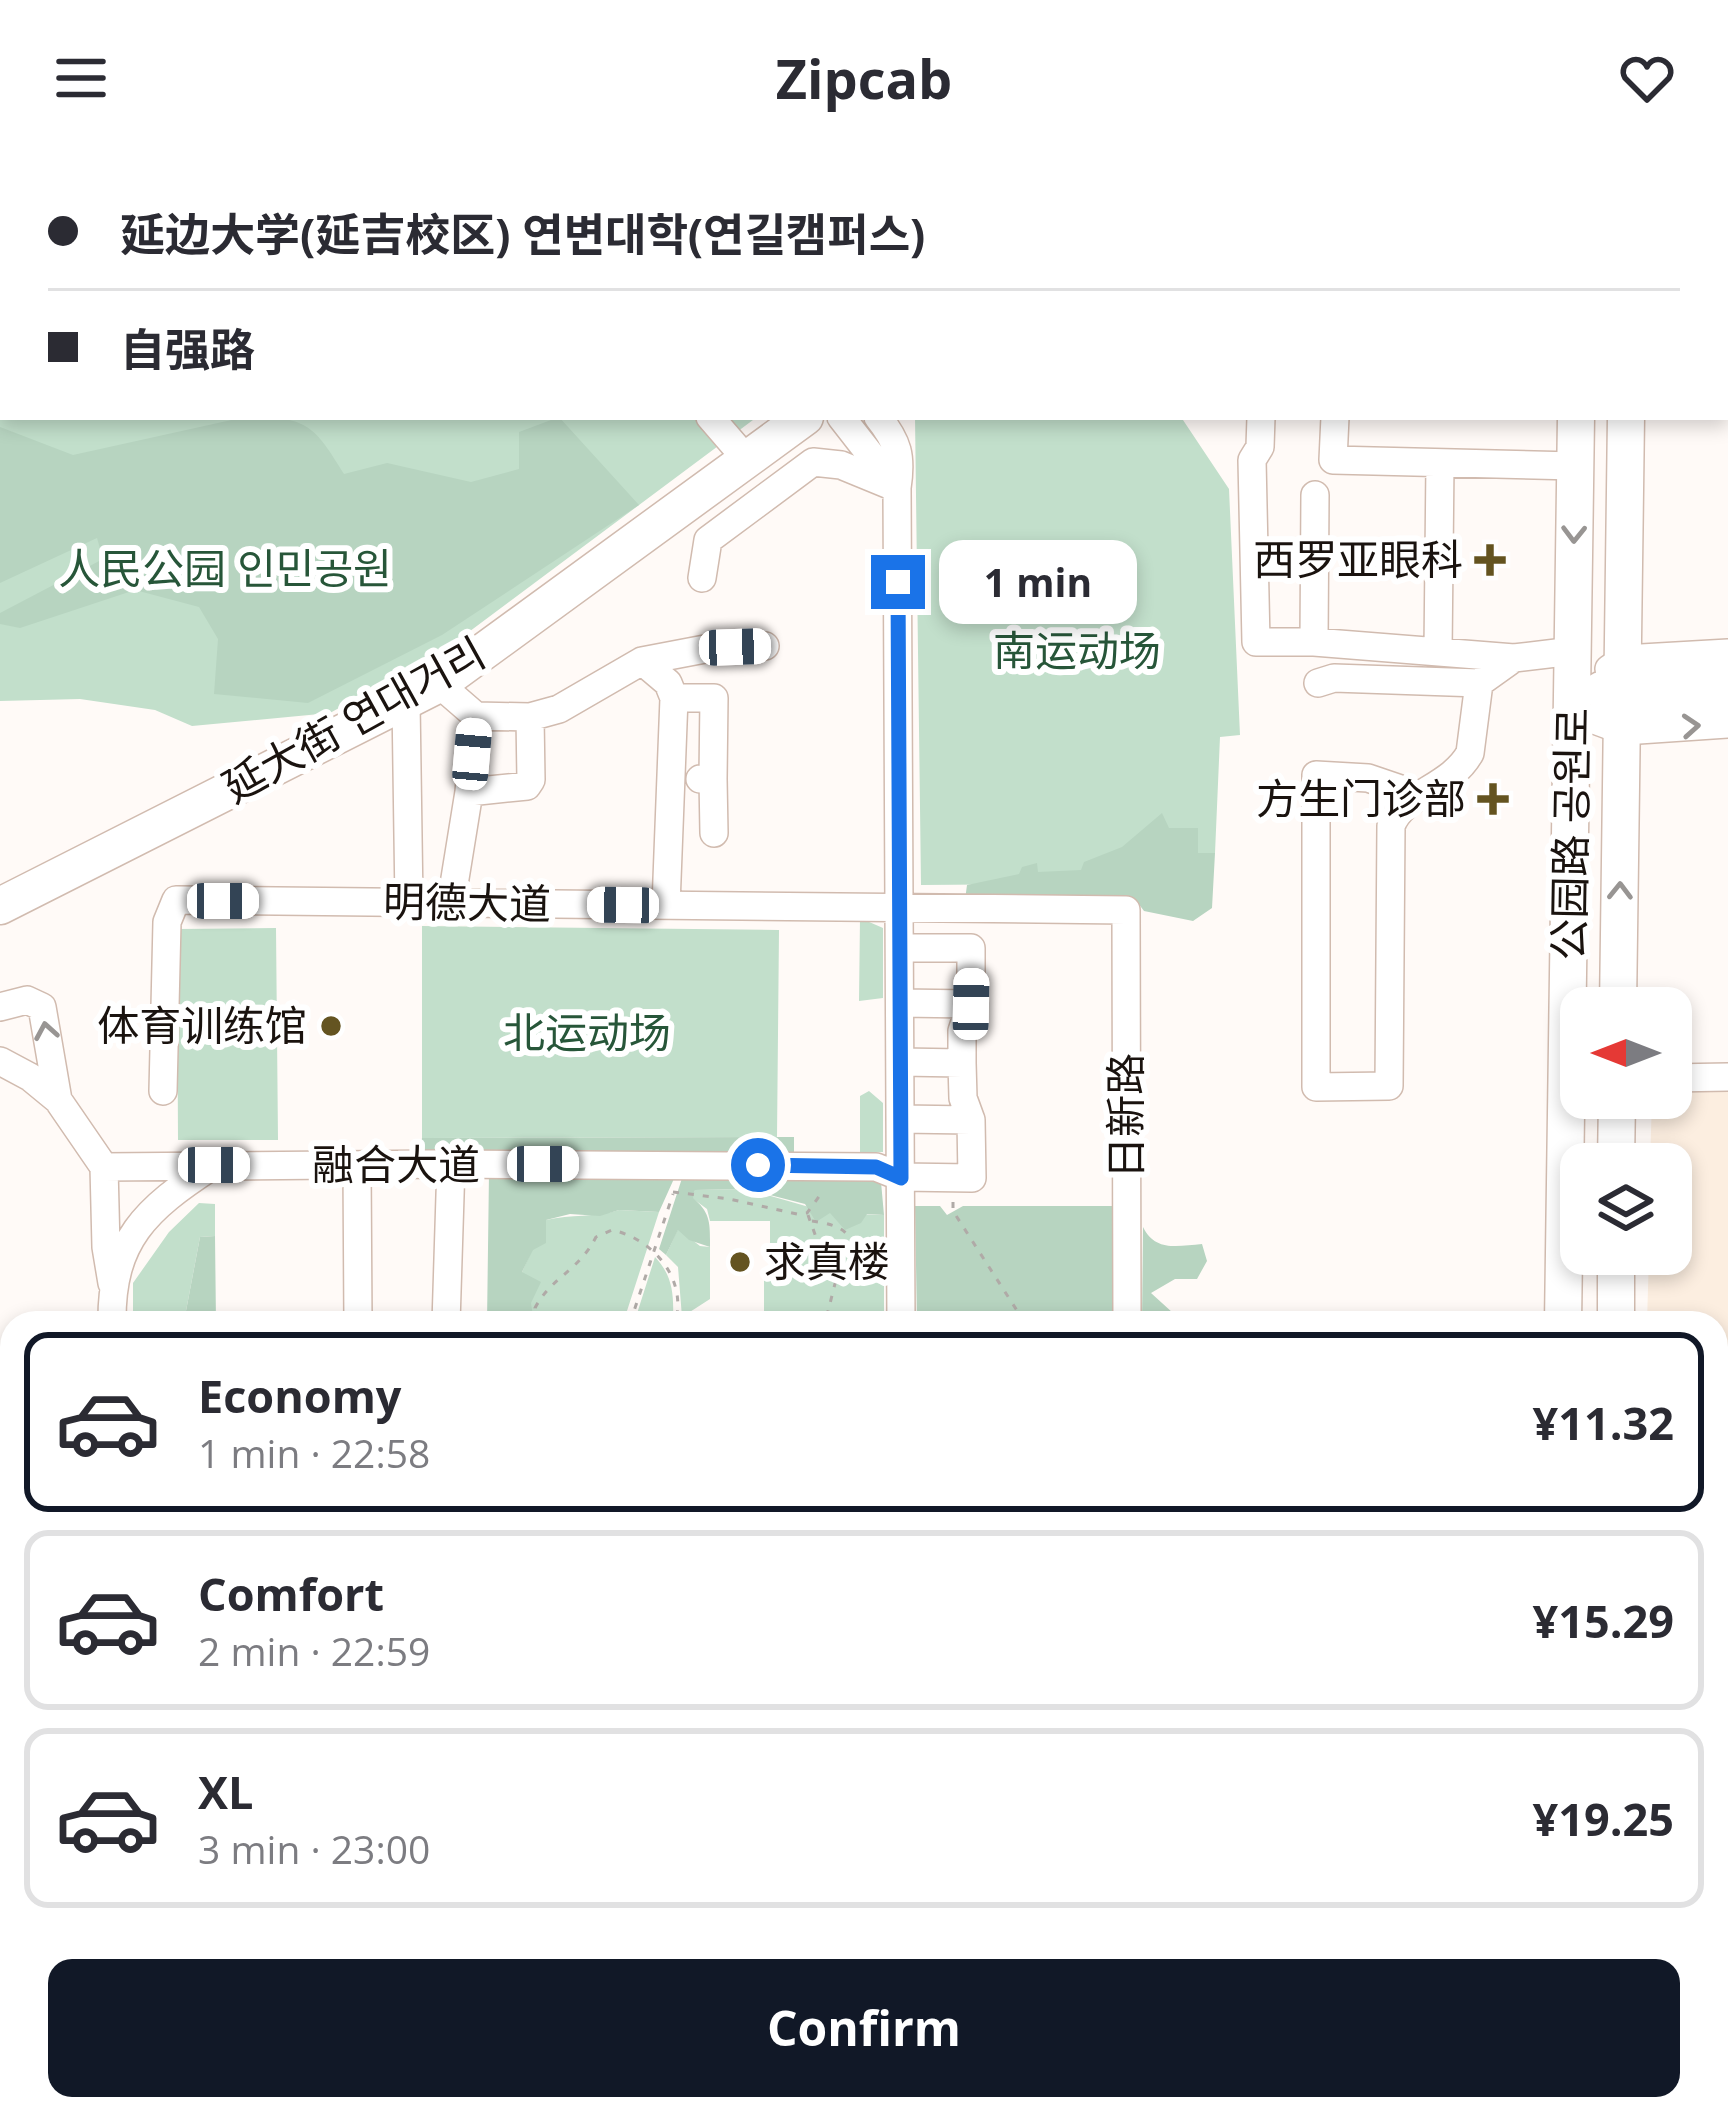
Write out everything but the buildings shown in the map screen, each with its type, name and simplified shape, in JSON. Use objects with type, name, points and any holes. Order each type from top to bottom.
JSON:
[{"type":"main road","name":"延大街 연대거리","points":[[0,906],[423,693],[799,420]]},
{"type":"main road","name":"公园路 공원로","points":[[1563,1311],[1576,420]]},
{"type":"main road","name":"公园路 공원로","points":[[1618,987],[1626,420]]},
{"type":"main road","points":[[1624,697],[1665,678],[1728,673]]},
{"type":"main road","points":[[1573,702],[1624,697],[1728,701]]},
{"type":"main road","points":[[1616,1275],[1616,1311]]},
{"type":"street","points":[[713,420],[748,461]]},
{"type":"street","points":[[843,420],[897,488]]},
{"type":"street","points":[[880,420],[900,448],[901,1311]]},
{"type":"street","points":[[1261,420],[1260,447],[1252,460],[1256,642],[1315,642],[1514,658],[1573,651]]},
{"type":"street","points":[[1334,420],[1333,460],[1575,466]]},
{"type":"street","points":[[702,578],[708,540],[813,462],[841,465],[897,488]]},
{"type":"street","points":[[1438,652],[1440,463]]},
{"type":"street","points":[[1315,642],[1316,495]]},
{"type":"street","points":[[409,903],[423,693],[476,716],[530,717],[559,709],[642,661],[705,649],[765,646]]},
{"type":"street","points":[[1624,697],[1728,652]]},
{"type":"street","points":[[1318,683],[1334,678],[1478,683],[1514,658]]},
{"type":"street","points":[[642,661],[668,683],[674,698],[666,905]]},
{"type":"street","points":[[1421,796],[1368,778],[1316,775],[1316,1087],[1388,1086],[1391,826],[1401,808],[1438,788],[1465,763],[1478,683]]},
{"type":"street","points":[[1624,697],[1728,724]]},
{"type":"street","points":[[674,698],[715,698],[715,833]]},
{"type":"street","points":[[452,903],[476,716]]},
{"type":"street","points":[[469,792],[527,786],[531,780],[530,717]]},
{"type":"street","points":[[671,779],[713,779]]},
{"type":"street","name":"明德大道","points":[[163,1091],[167,914],[176,900],[1126,910]]},
{"type":"street","name":"日新路","points":[[1126,910],[1127,1311]]},
{"type":"street","points":[[902,948],[971,948],[971,1004],[962,1031],[962,1063],[963,1098],[971,1120],[972,1178],[952,1178]]},
{"type":"street","points":[[0,1007],[27,1000],[42,1007],[58,1100]]},
{"type":"street","points":[[902,1003],[971,1004]]},
{"type":"street","points":[[0,1061],[58,1100],[104,1167],[112,1311]]},
{"type":"street","points":[[902,1062],[962,1063]]},
{"type":"street","points":[[1692,1078],[1728,1077]]},
{"type":"street","points":[[901,1119],[971,1120]]},
{"type":"street","points":[[446,1311],[451,1164]]},
{"type":"street","name":"融合大道","points":[[104,1167],[682,1164],[876,1167],[901,1178],[952,1178]]},
{"type":"street","points":[[112,1283],[119,1255],[135,1229],[168,1196],[214,1165]]},
{"type":"street","points":[[357,1166],[358,1311]]},
{"type":"path","points":[[634,1311],[682,1164]]},
{"type":"path","points":[[807,1213],[824,1190],[832,1167]]},
{"type":"path","points":[[952,1178],[953,1211],[1017,1311]]},
{"type":"path","points":[[673,1192],[807,1213]]},
{"type":"path","points":[[807,1213],[821,1251],[838,1272],[828,1311]]},
{"type":"path","points":[[811,1220],[834,1224],[853,1236],[863,1258],[886,1263]]},
{"type":"path","points":[[536,1311],[547,1289],[585,1259],[604,1231],[623,1233],[667,1264],[678,1311]]},
{"type":"shaded area","points":[[1728,1089],[1728,1311],[1647,1311],[1648,1275],[1692,1275],[1692,1143],[1651,1143],[1651,1119],[1692,1119],[1692,1090]]},
{"type":"green space","name":"人民公园 인민공원","points":[[0,420],[753,420],[450,646],[330,713],[192,726],[155,710],[80,699],[0,701]]},
{"type":"green space","name":"人民公园 인민공원","points":[[231,420],[286,420],[315,434],[344,474],[387,463],[471,482],[519,469],[519,432],[562,420],[639,505],[442,635],[308,703],[214,694],[218,639],[199,607],[135,590],[20,628],[0,624],[0,613],[103,559],[97,538],[0,583],[0,427],[73,455]]},
{"type":"green space","name":"南运动场","points":[[915,420],[1183,420],[1229,489],[1240,735],[1220,737],[1215,853],[1198,854],[1198,883],[921,885]]},
{"type":"green space","points":[[1162,813],[1169,828],[1198,828],[1198,853],[1215,853],[1212,908],[1193,921],[1144,911],[1138,903],[965,900],[967,885],[1019,874],[1022,867],[1037,863],[1038,872],[1081,870],[1084,862],[1122,847]]},
{"type":"green space","points":[[860,918],[883,928],[883,998],[859,1001]]},
{"type":"green space","name":"北运动场","points":[[422,926],[779,930],[777,1137],[422,1138]]},
{"type":"green space","points":[[276,928],[278,1140],[178,1140],[177,929]]},
{"type":"green space","points":[[869,1091],[883,1103],[883,1152],[860,1152],[860,1096]]},
{"type":"green space","points":[[794,1137],[794,1154],[419,1156],[422,1138]]},
{"type":"green space","points":[[677,1172],[659,1212],[619,1210],[546,1220],[546,1243],[533,1250],[522,1272],[541,1282],[532,1311],[487,1311],[489,1173]]},
{"type":"green space","points":[[684,1172],[863,1176],[881,1182],[884,1215],[867,1214],[861,1223],[845,1230],[830,1213],[816,1222],[805,1204],[746,1189],[695,1190],[693,1198],[708,1219],[710,1247],[689,1240],[678,1230],[666,1255],[659,1249]]},
{"type":"green space","points":[[746,1189],[830,1213],[884,1215],[884,1311],[764,1311],[764,1277],[770,1276],[770,1221],[710,1221],[707,1209],[692,1198],[695,1190]]},
{"type":"green space","points":[[199,1203],[215,1204],[215,1236],[200,1237],[186,1311],[133,1311],[133,1283],[169,1232]]},
{"type":"green space","points":[[915,1206],[940,1206],[947,1215],[963,1206],[1116,1206],[1117,1311],[917,1311]]},
{"type":"green space","points":[[659,1212],[627,1311],[531,1311],[522,1272],[546,1220]]},
{"type":"green space","points":[[1143,1227],[1161,1244],[1202,1244],[1207,1261],[1197,1279],[1175,1279],[1151,1293],[1171,1311],[1142,1311]]},
{"type":"green space","points":[[678,1229],[700,1246],[710,1247],[710,1299],[691,1311],[682,1311],[678,1267],[666,1255]]},
{"type":"green space","points":[[215,1236],[216,1311],[186,1311],[200,1237]]},
{"type":"green space","points":[[655,1257],[671,1285],[673,1311],[638,1311]]},
{"type":"place","name":"西罗亚眼科","points":[[1490,560]]},
{"type":"place","name":"方生门诊部","points":[[1493,799]]},
{"type":"place","name":"体育训练馆","points":[[331,1026]]},
{"type":"place","name":"求真楼","points":[[740,1262]]},
{"type":"route","points":[[758,1165],[876,1167],[901,1178],[898,582]]}]
